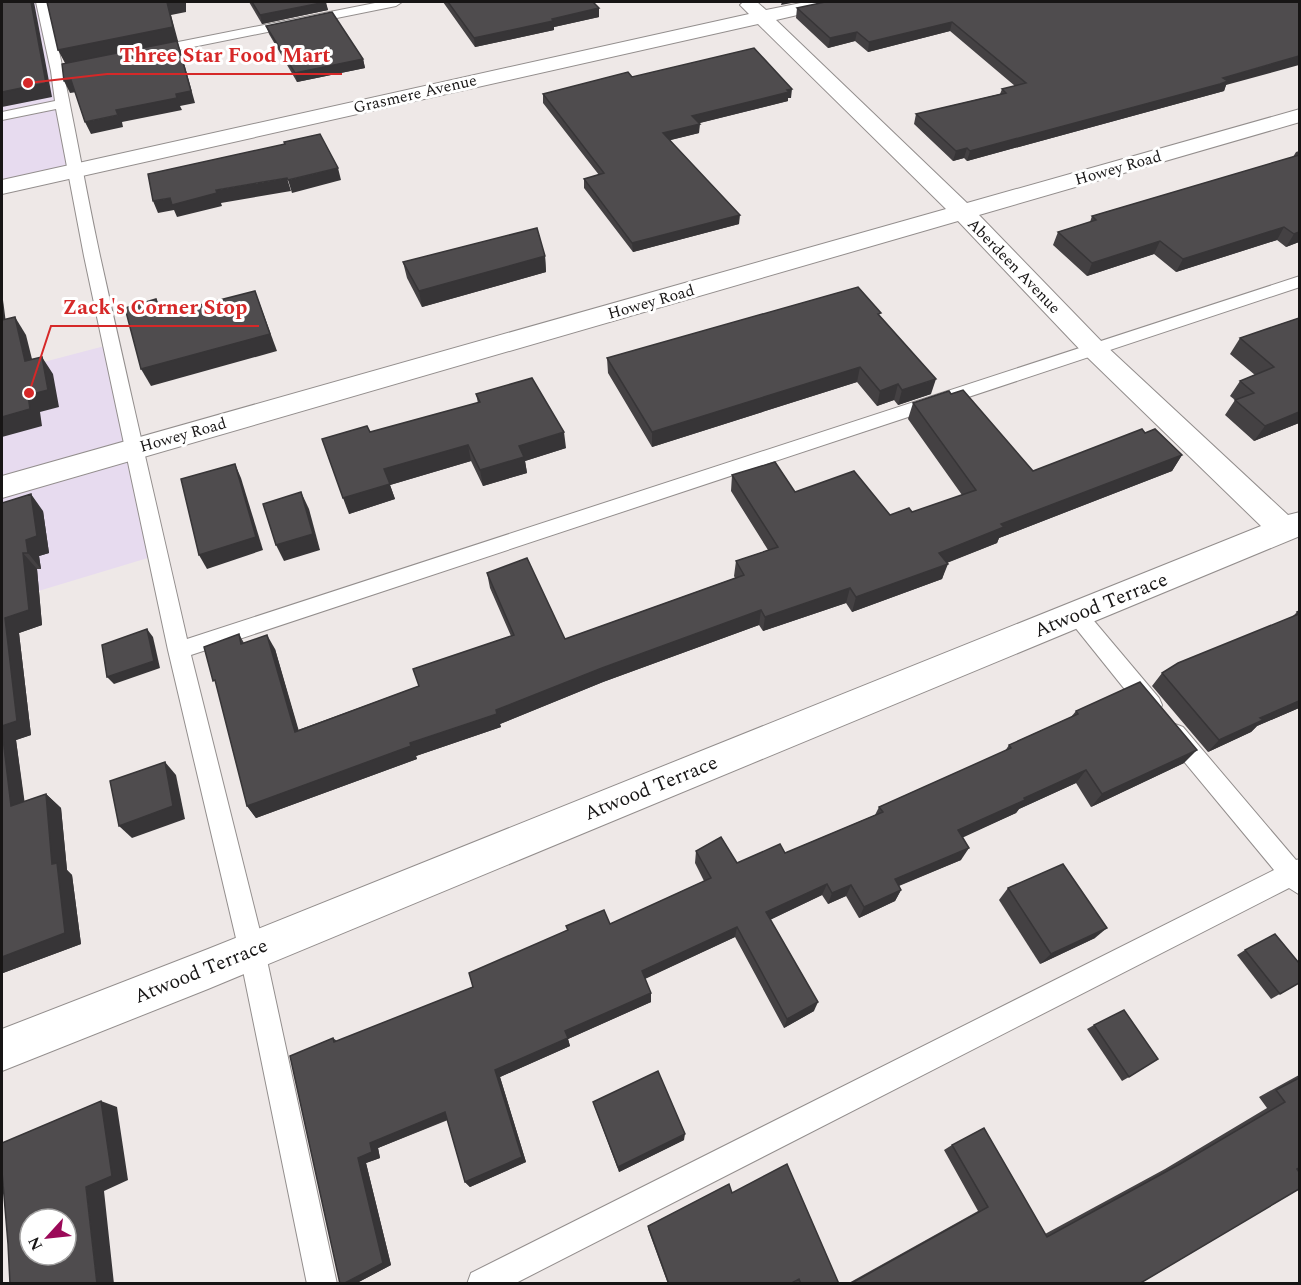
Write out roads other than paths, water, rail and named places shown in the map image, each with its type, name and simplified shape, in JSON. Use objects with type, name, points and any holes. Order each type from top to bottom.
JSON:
[{"type":"street","name":"Grasmere Avenue","points":[[2,187],[754,9],[829,2]]},
{"type":"street","name":"Aberdeen Avenue","points":[[754,9],[963,212],[1095,350],[1291,526]]},
{"type":"street","name":"Howey Road","points":[[2,488],[1299,115]]},
{"type":"street","name":"Atwood Terrace","points":[[2,1050],[252,951],[1291,526]]},
{"type":"lane","points":[[42,2],[64,70],[62,104],[92,256],[179,650],[252,951],[322,1284]]},
{"type":"lane","points":[[140,54],[396,2]]},
{"type":"lane","points":[[2,116],[62,104]]},
{"type":"lane","points":[[179,650],[1299,281]]},
{"type":"lane","points":[[482,1284],[1297,876],[1077,615]]},
{"type":"place","name":"Three Star Food Mart","points":[[28,83]]},
{"type":"place","name":"Zack's Corner Stop","points":[[29,393]]}]
